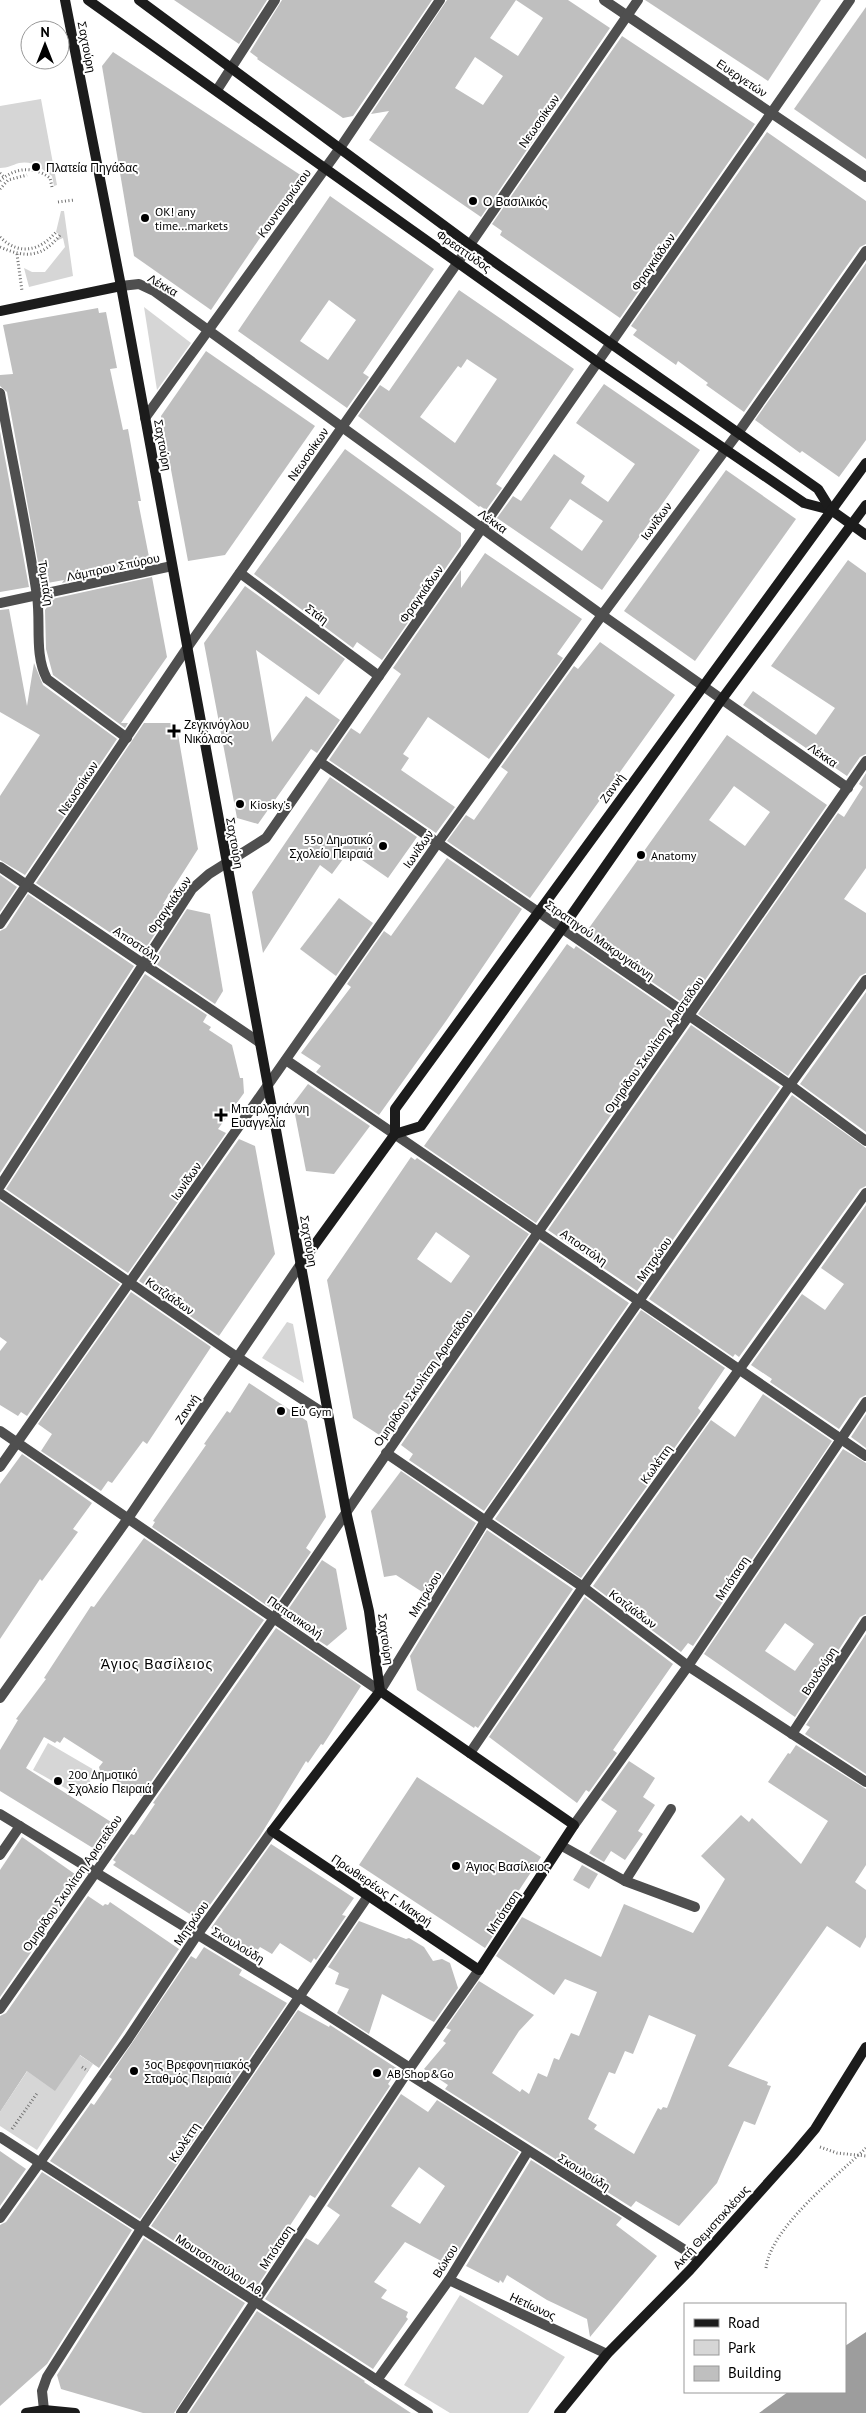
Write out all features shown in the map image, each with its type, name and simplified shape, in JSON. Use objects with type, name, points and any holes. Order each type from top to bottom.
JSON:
[{"type":"street","name":"Σαχτούρη","points":[[65,0],[121,286],[328,1416],[346,1511],[369,1611],[380,1691]]},
{"type":"street","name":"Φρεαττύδος","points":[[88,0],[599,363],[724,449],[804,503],[831,510]]},
{"type":"street","name":"Φρεαττύδος","points":[[139,0],[469,244],[818,489],[831,510],[866,535]]},
{"type":"street","points":[[217,90],[275,0]]},
{"type":"street","name":"Κουντουριώτου","points":[[145,418],[340,148],[440,0]]},
{"type":"street","name":"Ευεργετών","points":[[604,0],[866,177]]},
{"type":"street","name":"Νεωσοίκων","points":[[0,924],[187,648],[458,262],[638,0]]},
{"type":"street","name":"Φραγκιάδων","points":[[0,1186],[192,889],[226,863],[266,838],[481,528],[599,363],[850,0]]},
{"type":"street","name":"Ιωνίδων","points":[[0,1467],[437,844],[724,449],[738,433],[866,251]]},
{"type":"street","name":"Λέκκα","points":[[121,286],[139,284],[145,286],[602,616],[848,788]]},
{"type":"street","points":[[0,311],[121,286]]},
{"type":"street","name":"Τομπάζη","points":[[0,393],[37,596],[41,665],[47,679],[126,738]]},
{"type":"street","name":"Ζαννή","points":[[0,1698],[128,1517],[300,1265],[395,1134],[395,1109],[702,685],[866,463]]},
{"type":"street","points":[[395,1134],[421,1126],[561,930],[722,699],[866,505]]},
{"type":"street","name":"Λάμπρου Σπύρου","points":[[0,603],[172,566]]},
{"type":"street","name":"Στάη","points":[[240,573],[380,676]]},
{"type":"street","name":"Ομηρίδου Σκυλίτση Αριστείδου","points":[[0,2009],[274,1618],[539,1231],[690,1017],[866,761]]},
{"type":"street","name":"Στρατηγού Μακρυγιάννη","points":[[320,762],[561,930],[790,1085],[866,1141]]},
{"type":"street","name":"Αποστόλη","points":[[0,867],[259,1042]]},
{"type":"street","name":"Μητρώου","points":[[0,2218],[38,2162],[128,2039],[197,1935],[272,1831],[380,1691],[485,1521],[790,1085],[866,980]]},
{"type":"street","name":"Αποστόλη","points":[[286,1060],[866,1456]]},
{"type":"street","name":"Κωλέττη","points":[[470,1753],[583,1587],[866,1192]]},
{"type":"street","name":"Κοτζιάδων","points":[[0,1193],[237,1357],[328,1416]]},
{"type":"street","name":"Μπόταση","points":[[181,2413],[408,2070],[479,1970],[574,1825],[688,1666],[866,1402]]},
{"type":"street","name":"Παπανικολή","points":[[0,1430],[574,1825]]},
{"type":"street","name":"Κοτζιάδων","points":[[386,1453],[583,1587],[688,1666],[866,1782]]},
{"type":"street","name":"Βουδούρη","points":[[792,1734],[866,1621]]},
{"type":"street","points":[[625,1881],[671,1809]]},
{"type":"street","name":"Σκουλούδη","points":[[0,1814],[94,1874],[298,1996],[528,2151],[699,2259]]},
{"type":"street","points":[[0,1855],[20,1826]]},
{"type":"street","name":"Πρωθιερέως Γ. Μακρή","points":[[272,1831],[479,1970]]},
{"type":"street","points":[[562,1846],[625,1881],[695,1907]]},
{"type":"street","name":"Κωλέττη","points":[[44,2410],[42,2391],[47,2377],[141,2229],[298,1996],[368,1896]]},
{"type":"street","name":"Ακτή Θεμιστοκλέους","points":[[559,2413],[607,2354],[699,2259],[815,2129],[866,2046]]},
{"type":"street","name":"Μουτσοπούλου Αθ.","points":[[0,2138],[428,2413]]},
{"type":"street","name":"Βώκου","points":[[377,2380],[449,2280],[528,2151]]},
{"type":"street","name":"Ηετίωνος","points":[[449,2280],[607,2354]]},
{"type":"street","points":[[26,2413],[44,2410],[75,2413]]},
{"type":"path","points":[[0,181],[17,170],[29,169],[42,172],[50,178],[52,187]]},
{"type":"path","points":[[0,173],[4,177]]},
{"type":"path","points":[[0,189],[8,180],[27,175]]},
{"type":"path","points":[[58,202],[74,200]]},
{"type":"path","points":[[0,237],[8,245],[29,250],[44,244],[56,232]]},
{"type":"path","points":[[0,247],[17,254],[29,255],[42,252],[52,245],[60,235]]},
{"type":"path","points":[[17,254],[23,295]]},
{"type":"path","points":[[10,2132],[38,2092]]},
{"type":"path","points":[[820,2147],[837,2153],[866,2156]]},
{"type":"path","points":[[766,2268],[769,2254],[783,2231],[866,2148]]},
{"type":"green space","points":[[41,99],[57,185],[54,186],[52,176],[33,164],[24,162],[0,168],[0,106]]},
{"type":"green space","points":[[61,211],[64,211],[73,276],[29,287],[24,268],[32,272],[45,272],[65,247],[63,238],[56,241],[60,235],[56,232]]},
{"type":"green space","points":[[144,307],[191,343],[157,390]]},
{"type":"green space","points":[[287,1322],[293,1324],[304,1383],[262,1358]]},
{"type":"green space","points":[[48,1743],[96,1771],[81,1797],[33,1770]]},
{"type":"green space","points":[[44,2046],[67,2047],[93,2064],[37,2150],[0,2126],[0,2112]]},
{"type":"green space","points":[[460,2295],[565,2357],[528,2413],[450,2413],[404,2385]]},
{"type":"shaded area","points":[[866,2332],[866,2413],[759,2413],[787,2393],[846,2393],[846,2345]]},
{"type":"building","points":[[174,0],[267,0],[239,44]]},
{"type":"building","points":[[282,0],[432,0],[353,116],[343,118],[257,59],[250,52]]},
{"type":"building","points":[[447,0],[516,0],[568,0],[610,28],[481,217],[369,140],[389,111],[371,114]],"holes":[[[516,0],[543,18],[518,56],[490,38]],[[475,57],[503,76],[483,105],[455,88]]]},
{"type":"building","points":[[645,0],[821,0],[768,81]]},
{"type":"building","points":[[866,7],[866,159],[794,109]]},
{"type":"building","points":[[622,36],[755,124],[620,318],[500,235],[502,231],[492,224]]},
{"type":"building","points":[[113,52],[302,176],[211,310],[134,256],[102,66]]},
{"type":"building","points":[[767,132],[866,201],[866,244],[860,247],[744,412],[706,385],[708,383],[678,361],[676,365],[633,335],[637,330],[631,326]]},
{"type":"building","points":[[330,196],[434,269],[363,373],[369,377],[347,408],[238,331]],"holes":[[[329,300],[356,320],[328,360],[300,341]]]},
{"type":"building","points":[[866,263],[866,440],[839,477],[802,451],[800,453],[755,420]]},
{"type":"building","points":[[459,290],[574,369],[496,484],[502,488],[486,510],[479,507],[358,416],[380,385],[389,391]],"holes":[[[467,359],[497,379],[455,443],[420,417],[458,366],[461,368]]]},
{"type":"building","points":[[98,308],[99,313],[106,312],[117,368],[110,369],[123,430],[128,429],[141,501],[138,501],[150,562],[62,583],[64,580],[42,584],[7,392],[0,386],[0,375],[13,374],[3,325]]},
{"type":"building","points":[[206,351],[315,426],[225,555],[188,561],[161,416]]},
{"type":"building","points":[[604,384],[700,450],[602,590],[497,518],[513,496],[521,501],[554,454],[585,476],[581,483],[608,502],[635,464],[576,423]],"holes":[[[570,499],[603,521],[582,551],[550,528]]]},
{"type":"building","points":[[0,431],[29,587],[0,592]]},
{"type":"building","points":[[345,449],[461,533],[461,546],[382,660],[357,642],[353,648],[254,574]]},
{"type":"building","points":[[726,470],[796,519],[695,661],[624,611]]},
{"type":"building","points":[[485,553],[582,619],[557,654],[563,658],[489,759],[428,717],[403,754],[409,758],[401,770],[455,807],[436,833],[329,760],[351,728],[360,734],[401,674],[393,668],[461,570],[461,588]]},
{"type":"building","points":[[848,560],[866,573],[866,754],[860,757],[847,776],[743,705],[753,691],[816,735],[835,708],[771,666]]},
{"type":"building","points":[[152,577],[167,657],[121,723],[128,723],[125,728],[53,675],[46,649],[45,610],[52,599]]},
{"type":"building","points":[[245,586],[345,659],[319,695],[256,650],[272,742],[306,696],[340,720],[317,753],[311,749],[258,824],[237,818],[204,643]]},
{"type":"building","points":[[9,609],[27,706],[34,663],[43,685],[117,739],[25,875],[0,860],[0,796],[40,735],[0,712],[0,610]]},
{"type":"building","points":[[600,642],[675,695],[530,898],[447,841],[466,815],[474,820],[508,772],[501,767],[574,666],[578,669]]},
{"type":"building","points":[[144,723],[176,723],[198,849],[163,904],[173,906],[142,954],[36,883]]},
{"type":"building","points":[[727,735],[827,805],[687,1006],[584,935]],"holes":[[[734,786],[770,812],[745,846],[709,820]]]},
{"type":"building","points":[[866,773],[866,868],[844,899],[866,913],[866,973],[860,976],[788,1076],[698,1014],[838,813],[844,817],[863,787],[859,784]]},
{"type":"building","points":[[330,777],[417,837],[388,878],[349,851],[332,874],[320,865],[263,953],[252,892]]},
{"type":"building","points":[[447,858],[522,909],[379,1115],[316,1072],[321,1066],[301,1053],[351,987],[347,984],[384,931],[391,936]]},
{"type":"building","points":[[0,875],[17,887],[0,912]]},
{"type":"building","points":[[28,894],[134,966],[0,1173],[0,931],[6,928]]},
{"type":"building","points":[[339,898],[373,923],[336,976],[300,949]]},
{"type":"building","points":[[187,909],[210,914],[223,991],[215,1004],[153,962]]},
{"type":"building","points":[[567,944],[574,949],[576,946],[679,1017],[536,1223],[424,1146]]},
{"type":"building","points":[[145,974],[207,1015],[203,1022],[211,1027],[209,1030],[232,1045],[240,1078],[243,1078],[244,1093],[218,1129],[226,1133],[128,1273],[6,1189]]},
{"type":"building","points":[[866,992],[866,1132],[800,1084]]},
{"type":"building","points":[[691,1025],[780,1087],[637,1291],[548,1230]]},
{"type":"building","points":[[308,1084],[370,1126],[334,1174],[306,1171],[293,1104]]},
{"type":"building","points":[[792,1095],[866,1148],[866,1186],[860,1189],[739,1357],[735,1354],[733,1357],[649,1299]]},
{"type":"building","points":[[239,1139],[255,1146],[275,1254],[219,1336],[139,1281]]},
{"type":"building","points":[[411,1157],[415,1160],[417,1158],[529,1234],[390,1436],[387,1434],[384,1438],[353,1418],[327,1280]],"holes":[[[436,1232],[470,1256],[451,1283],[417,1259]]]},
{"type":"building","points":[[0,1201],[120,1284],[27,1416],[21,1412],[18,1416],[0,1405],[0,1351],[7,1342],[0,1337]]},
{"type":"building","points":[[866,1205],[866,1395],[860,1398],[839,1429],[770,1382],[772,1379],[751,1365],[802,1294],[825,1310],[844,1284],[821,1268]]},
{"type":"building","points":[[540,1242],[629,1303],[484,1511],[409,1460],[413,1454],[401,1445]]},
{"type":"building","points":[[131,1292],[211,1347],[147,1444],[143,1441],[112,1483],[108,1481],[101,1491],[41,1451],[52,1434],[38,1424]]},
{"type":"building","points":[[641,1310],[725,1368],[698,1408],[701,1411],[581,1578],[495,1519]]},
{"type":"building","points":[[249,1383],[307,1421],[326,1517],[306,1548],[311,1552],[272,1609],[152,1527],[155,1522],[153,1521],[206,1445],[204,1444],[227,1411],[230,1413]]},
{"type":"building","points":[[763,1394],[832,1441],[693,1646],[688,1643],[681,1652],[593,1586],[711,1420],[735,1437]]},
{"type":"building","points":[[866,1414],[866,1448],[851,1437]]},
{"type":"building","points":[[843,1449],[866,1463],[866,1614],[860,1617],[795,1717],[704,1654]],"holes":[[[785,1623],[814,1644],[795,1671],[765,1651]]]},
{"type":"building","points":[[22,1454],[92,1503],[73,1529],[78,1532],[42,1581],[40,1579],[0,1639],[0,1484]]},
{"type":"building","points":[[401,1471],[476,1523],[430,1597],[396,1575],[384,1577],[371,1511]]},
{"type":"building","points":[[487,1530],[573,1589],[478,1728],[475,1726],[474,1728],[417,1690],[410,1656]]},
{"type":"building","points":[[144,1538],[264,1620],[141,1796],[100,1771],[99,1767],[103,1762],[64,1737],[60,1743],[57,1741],[55,1743],[44,1737],[26,1768],[119,1827],[101,1853],[0,1791],[0,1750],[18,1720],[16,1719],[46,1679],[44,1678],[91,1606],[94,1607]]},
{"type":"building","points":[[322,1560],[336,1569],[347,1629],[327,1646],[283,1617]]},
{"type":"building","points":[[585,1597],[673,1664],[613,1750],[617,1753],[589,1792],[586,1790],[577,1803],[489,1737]]},
{"type":"building","points":[[276,1628],[361,1686],[323,1745],[321,1744],[308,1763],[306,1761],[260,1836],[199,1920],[113,1865],[116,1862],[113,1860],[131,1834],[134,1835],[155,1804],[153,1803]]},
{"type":"building","points":[[866,1634],[866,1774],[805,1734],[810,1727],[806,1725]]},
{"type":"building","points":[[796,1745],[866,1789],[866,1865],[855,1882],[866,1890],[866,1937],[860,1948],[827,1926],[728,2066],[768,2082],[767,2085],[771,2086],[755,2125],[744,2121],[717,2183],[679,2226],[636,2201],[631,2207],[445,2089],[448,2085],[424,2069],[446,2043],[443,2041],[451,2030],[446,2028],[479,1981],[534,2015],[519,2031],[492,2073],[520,2092],[522,2089],[529,2094],[538,2073],[547,2077],[554,2058],[559,2060],[571,2033],[579,2036],[597,1992],[565,1979],[554,1995],[496,1956],[522,1917],[601,1957],[624,1904],[693,1933],[725,1879],[701,1856],[741,1815],[749,1822],[752,1818],[801,1864],[828,1821],[768,1782],[788,1753],[790,1754]],"holes":[[[649,2015],[696,2035],[667,2108],[663,2107],[661,2110],[658,2108],[634,2154],[594,2129],[597,2125],[588,2119],[609,2072],[615,2074],[625,2051],[633,2054]]]},
{"type":"building","points":[[629,1761],[655,1778],[643,1797],[655,1805],[638,1831],[643,1834],[625,1860],[611,1851],[604,1862],[589,1853],[617,1811],[601,1800]]},
{"type":"building","name":"Άγιος Βασίλειος","points":[[417,1777],[541,1857],[506,1910],[509,1911],[485,1948],[359,1865]]},
{"type":"building","points":[[22,1837],[82,1879],[0,1997],[0,1870]]},
{"type":"building","points":[[271,1844],[354,1898],[342,1915],[346,1916],[316,1960],[314,1958],[311,1963],[280,1943],[272,1954],[260,1947],[251,1959],[211,1935],[215,1930],[211,1928]]},
{"type":"building","points":[[582,1865],[598,1874],[589,1889],[573,1880]]},
{"type":"building","points":[[88,1896],[103,1906],[105,1904],[108,1905],[110,1902],[179,1949],[99,2068],[80,2055],[55,2091],[27,2071],[0,2112],[0,2016],[6,2013]]},
{"type":"building","points":[[359,1921],[406,1939],[409,1938],[424,1947],[433,1961],[442,1959],[450,1963],[458,1988],[434,2022],[382,1994],[369,2034],[337,2013],[349,1989],[335,1984],[339,1973],[328,1967]]},
{"type":"building","points":[[204,1947],[242,1970],[239,1975],[287,2003],[140,2219],[50,2161],[91,2103],[94,2105],[112,2079],[109,2077],[191,1956],[196,1959]]},
{"type":"building","points":[[298,2010],[329,2027],[330,2025],[398,2069],[388,2084],[390,2086],[315,2198],[310,2195],[289,2227],[294,2231],[253,2292],[151,2226]]},
{"type":"building","points":[[401,2094],[428,2112],[437,2100],[519,2152],[453,2260],[451,2258],[447,2264],[405,2242],[374,2282],[387,2290],[381,2298],[408,2312],[406,2317],[408,2319],[373,2369],[265,2299],[306,2238],[318,2245],[340,2215],[327,2206]],"holes":[[[419,2167],[445,2186],[420,2224],[391,2206]]]},
{"type":"building","points":[[0,2151],[26,2169],[0,2206]]},
{"type":"building","points":[[531,2160],[622,2218],[616,2225],[657,2256],[590,2337],[587,2319],[547,2300],[507,2275],[503,2283],[500,2280],[499,2283],[466,2266]]},
{"type":"building","points":[[42,2172],[132,2230],[47,2364],[0,2406],[0,2225],[6,2222]]},
{"type":"building","points":[[144,2238],[245,2303],[174,2413],[143,2413],[61,2389],[57,2375]]},
{"type":"building","points":[[257,2311],[365,2381],[411,2413],[189,2413]]},
{"type":"place","name":"Πλατεία Πηγάδας","points":[[36,167]]},
{"type":"place","name":"Ο Βασιλικός","points":[[473,201]]},
{"type":"place","name":"OK! any time...markets","points":[[145,218]]},
{"type":"place","name":"Ζεγκινόγλου Νικόλαος","points":[[174,731]]},
{"type":"place","name":"Kiosky's","points":[[240,804]]},
{"type":"place","name":"55ο Δημοτικό Σχολείο Πειραιά","points":[[383,846]]},
{"type":"place","name":"Anatomy","points":[[641,855]]},
{"type":"place","name":"Μπαρλογιάννη Ευαγγελία","points":[[221,1115]]},
{"type":"place","name":"Εύ Gym","points":[[281,1411]]},
{"type":"place","name":"20ο Δημοτικό Σχολείο Πειραιά","points":[[58,1781]]},
{"type":"place","name":"Άγιος Βασίλειος","points":[[456,1866]]},
{"type":"place","name":"3ος Βρεφονηπιακός Σταθμός Πειραιά","points":[[134,2071]]},
{"type":"place","name":"AB Shop&Go","points":[[377,2073]]},
{"type":"district","name":"Άγιος Βασίλειος","points":[[157,1664]]}]
